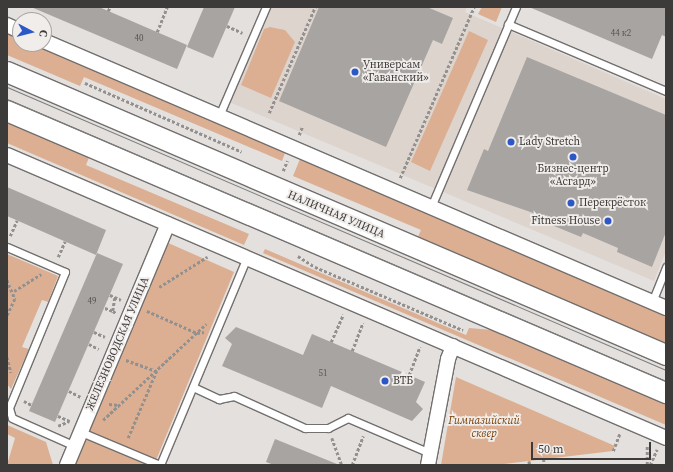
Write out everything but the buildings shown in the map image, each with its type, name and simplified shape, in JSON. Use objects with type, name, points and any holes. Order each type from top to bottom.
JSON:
[{"type":"main road","name":"НАЛИЧНАЯ УЛИЦА","points":[[7,72],[666,355]]},
{"type":"main road","points":[[7,110],[666,394]]},
{"type":"street","points":[[52,44],[666,308]]},
{"type":"street","points":[[7,155],[666,438]]},
{"type":"street","name":"ЖЕЛЕЗНОВОДСКАЯ УЛИЦА","points":[[67,465],[168,224]]},
{"type":"street","points":[[429,459],[448,359],[453,346]]},
{"type":"lane","points":[[219,116],[266,7]]},
{"type":"lane","points":[[431,207],[516,7]]},
{"type":"lane","points":[[508,24],[666,91]]},
{"type":"lane","points":[[7,247],[65,272],[12,397],[9,408],[12,418],[75,446]]},
{"type":"lane","points":[[81,432],[160,465],[247,258]]},
{"type":"lane","points":[[652,302],[666,267]]},
{"type":"lane","points":[[193,388],[219,399],[234,396],[305,428],[328,428],[348,418],[367,426],[429,459]]},
{"type":"lane","points":[[7,390],[12,397]]},
{"type":"path","points":[[108,11],[110,7]]},
{"type":"path","points":[[157,32],[167,7]]},
{"type":"path","points":[[269,113],[315,7]]},
{"type":"path","points":[[399,179],[474,7]]},
{"type":"path","points":[[227,26],[252,38]]},
{"type":"path","points":[[281,176],[291,154]]},
{"type":"path","points":[[7,243],[17,220]]},
{"type":"path","points":[[152,291],[208,256]]},
{"type":"path","points":[[7,280],[14,291],[15,299],[7,316]]},
{"type":"path","points":[[134,305],[197,333]]},
{"type":"path","points":[[105,308],[113,311]]},
{"type":"path","points":[[331,342],[343,314]]},
{"type":"path","points":[[98,424],[157,372],[208,322]]},
{"type":"path","points":[[352,351],[364,323]]},
{"type":"path","points":[[94,332],[102,336]]},
{"type":"path","points":[[409,375],[420,347]]},
{"type":"path","points":[[113,354],[157,372]]},
{"type":"path","points":[[123,449],[157,372]]},
{"type":"path","points":[[23,401],[32,405]]},
{"type":"path","points":[[58,416],[65,419]]},
{"type":"path","points":[[52,429],[69,421]]},
{"type":"path","points":[[352,465],[367,426]]},
{"type":"path","points":[[328,428],[342,465]]},
{"type":"path","points":[[613,451],[620,433]]},
{"type":"path","points":[[647,445],[649,465]]},
{"type":"path","points":[[649,465],[657,449]]},
{"type":"path","points":[[544,459],[544,465]]},
{"type":"path","points":[[529,461],[530,465]]},
{"type":"shaded area","points":[[271,7],[467,7],[465,12],[666,99],[666,251],[654,281],[229,102]]},
{"type":"green space","points":[[482,7],[502,7],[496,22],[478,14]]},
{"type":"green space","points":[[270,27],[285,30],[295,42],[271,98],[241,85],[264,29]]},
{"type":"green space","points":[[469,31],[488,40],[430,171],[411,162]]},
{"type":"green space","points":[[7,34],[12,36],[12,52],[50,52],[285,153],[282,161],[84,77],[80,86],[7,55]]},
{"type":"green space","points":[[7,119],[90,155],[86,165],[249,234],[244,245],[7,143]]},
{"type":"green space","points":[[300,159],[666,316],[666,345],[417,239],[421,230],[293,176]]},
{"type":"green space","points":[[166,242],[234,272],[154,465],[73,465]]},
{"type":"green space","points":[[265,249],[466,335],[469,328],[505,331],[666,400],[666,425],[263,253]]},
{"type":"green space","points":[[7,254],[58,276],[48,302],[42,300],[22,347],[29,349],[11,389],[7,384]]},
{"type":"green space","name":"Гимназийский сквер","points":[[456,377],[615,446],[613,451],[496,465],[441,465]]},
{"type":"green space","points":[[7,425],[46,442],[53,465],[7,465],[15,438],[7,434]]},
{"type":"tram line","points":[[7,87],[666,370]]},
{"type":"tram line","points":[[7,99],[666,381]]},
{"type":"place","name":"Универсам «Гаванский»","points":[[355,72]]},
{"type":"place","name":"Lady Stretch","points":[[511,142]]},
{"type":"place","name":"Бизнес-центр «Асгард»","points":[[573,157]]},
{"type":"place","name":"Перекрёсток","points":[[571,203]]},
{"type":"place","name":"Fitness House","points":[[608,221]]},
{"type":"place","name":"ВТБ","points":[[385,381]]}]
